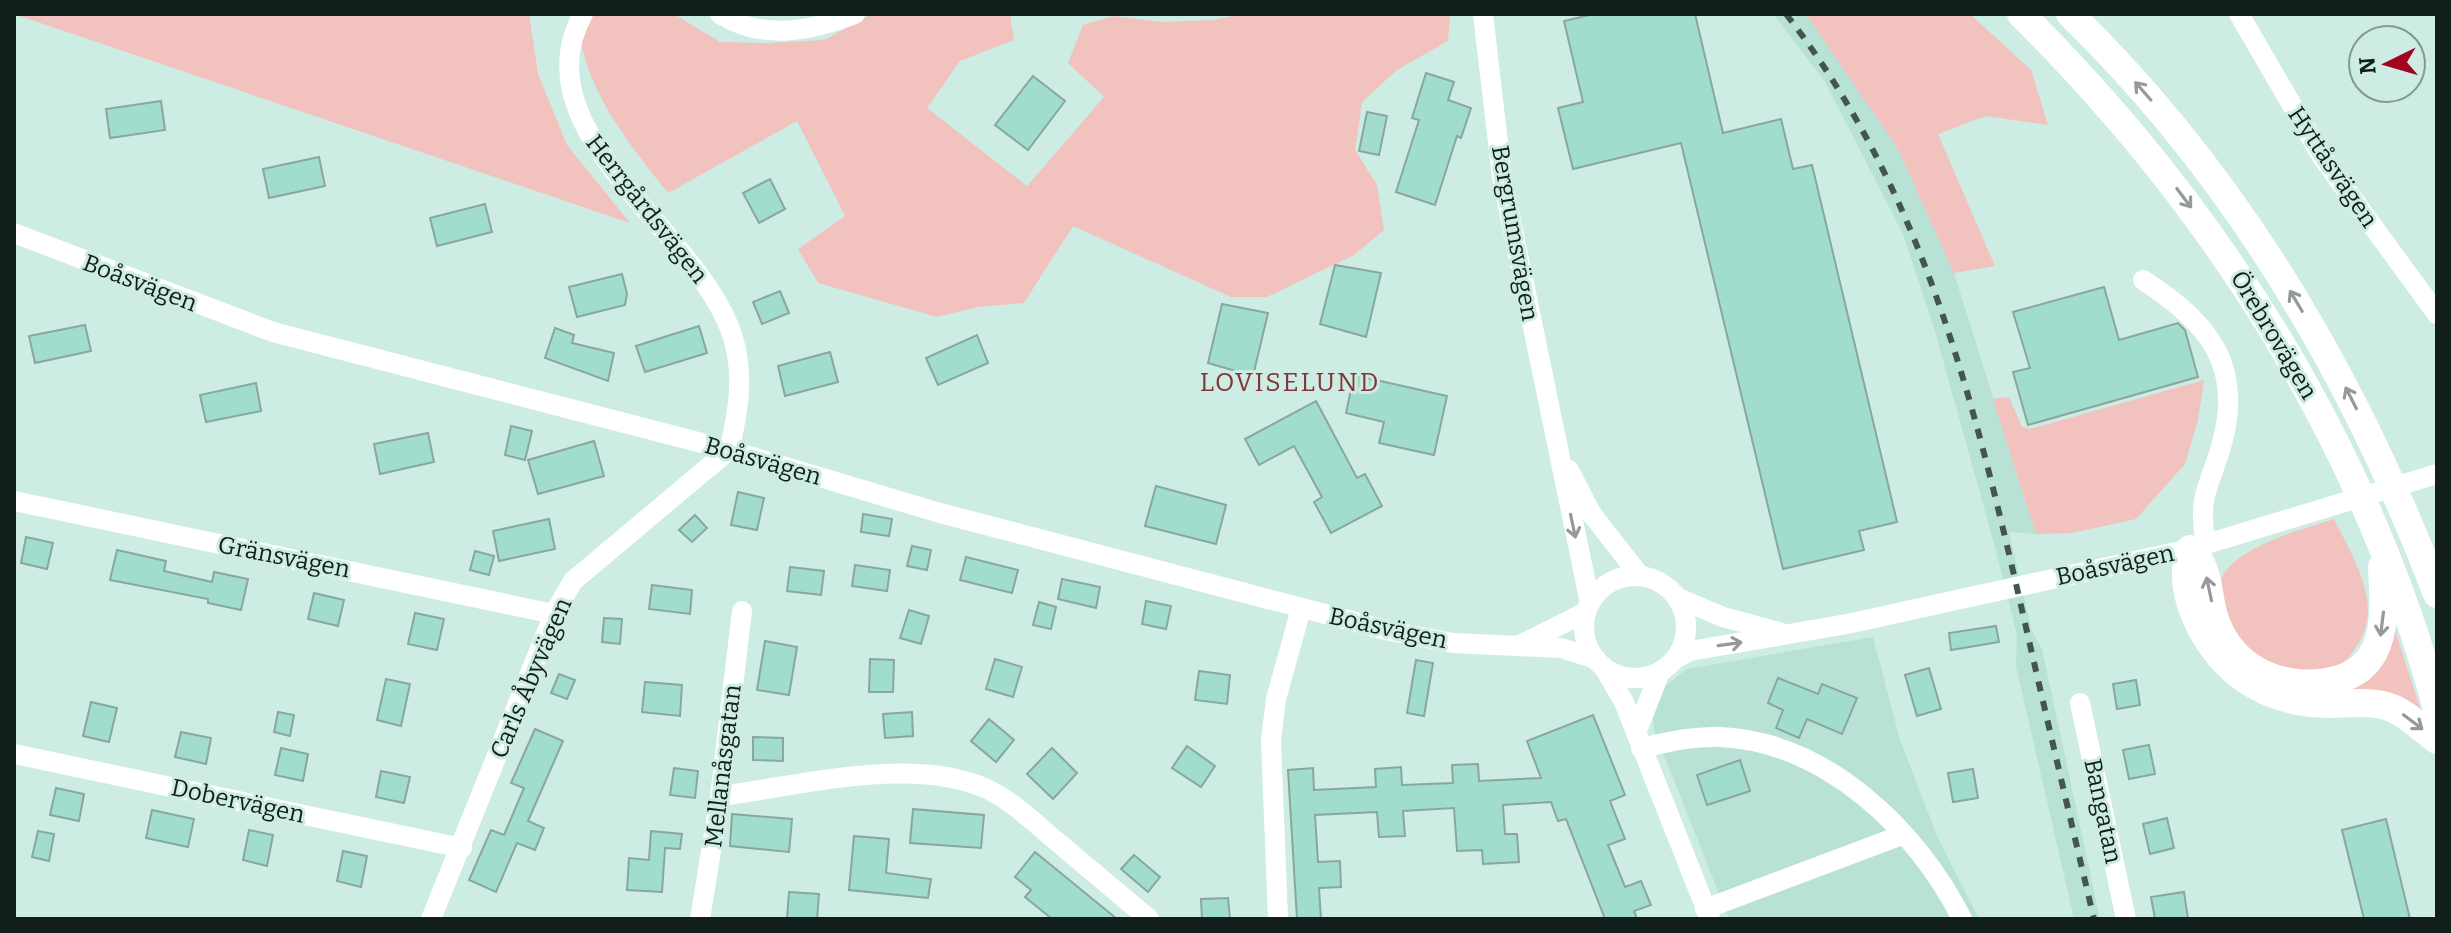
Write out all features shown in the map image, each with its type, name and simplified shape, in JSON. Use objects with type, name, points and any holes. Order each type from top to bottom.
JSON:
[{"type":"highway","name":"Örebrovägen","points":[[2021,14],[2098,92],[2182,194],[2272,326],[2334,442],[2382,546],[2437,709]]},
{"type":"highway","name":"Örebrovägen","points":[[2070,14],[2143,92],[2249,228],[2328,354],[2367,428],[2414,533],[2437,594]]},
{"type":"highway","points":[[2198,547],[2214,617],[2233,651],[2264,675],[2303,685],[2352,675],[2373,652],[2384,625],[2382,546]]},
{"type":"highway","points":[[2198,547],[2184,570],[2193,610],[2214,650],[2247,683],[2272,696],[2311,704],[2381,705],[2393,708],[2437,740]]},
{"type":"street","name":"Herrgårdsvägen","points":[[583,14],[569,52],[569,80],[584,127],[705,282],[734,343],[740,386],[729,450]]},
{"type":"street","points":[[720,14],[749,28],[774,31],[804,30],[855,14]]},
{"type":"street","name":"Bergrumsvägen","points":[[1483,14],[1502,177],[1559,449],[1588,607]]},
{"type":"street","name":"Hyttåsvägen","points":[[2239,14],[2322,157],[2437,314]]},
{"type":"street","name":"Boåsvägen","points":[[14,233],[273,332],[729,450],[940,513],[1301,609],[1453,643],[1561,648],[1600,663]]},
{"type":"street","points":[[2143,280],[2182,305],[2206,330],[2222,367],[2227,417],[2200,510],[2198,547]]},
{"type":"street","name":"Bergrumsvägen","points":[[1559,449],[1591,513],[1640,576]]},
{"type":"street","name":"Carls Åbyvägen","points":[[431,919],[554,614],[573,581],[729,450]]},
{"type":"street","name":"Boåsvägen","points":[[1667,666],[1690,651],[1787,634],[2198,547],[2437,474]]},
{"type":"street","name":"Gränsvägen","points":[[14,501],[554,614]]},
{"type":"street","points":[[1639,740],[1667,666],[1684,642],[1686,626],[1678,598],[1659,581],[1640,576],[1611,581],[1588,607],[1585,636],[1639,740],[1708,914],[1902,835]]},
{"type":"street","name":"Boåsvägen","points":[[1678,598],[1723,617],[1787,634]]},
{"type":"street","name":"Boåsvägen","points":[[1522,644],[1588,607]]},
{"type":"street","points":[[1278,919],[1271,740],[1276,699],[1301,609]]},
{"type":"street","name":"Mellanåsgatan","points":[[700,919],[720,796],[742,611]]},
{"type":"street","points":[[1600,663],[1631,678],[1667,666]]},
{"type":"street","name":"Bangatan","points":[[2080,703],[2126,919]]},
{"type":"street","points":[[1639,740],[1721,737],[1757,742],[1839,776],[1902,835],[1944,883],[1962,919]]},
{"type":"street","name":"Dobervägen","points":[[14,754],[462,848]]},
{"type":"street","points":[[720,796],[888,774],[927,774],[959,780],[986,789],[1015,806],[1149,919]]},
{"type":"shaded area","points":[[14,14],[529,14],[538,74],[567,145],[630,223]]},
{"type":"shaded area","points":[[577,14],[674,14],[720,42],[768,43],[824,40],[872,14],[1010,14],[1014,40],[960,61],[927,108],[1027,186],[1104,97],[1068,63],[1083,25],[1113,16],[1161,22],[1212,20],[1244,14],[1450,14],[1448,41],[1397,70],[1362,102],[1355,150],[1377,185],[1384,230],[1354,255],[1267,297],[1231,297],[1073,226],[1024,303],[978,307],[937,317],[818,283],[798,249],[845,216],[797,121],[668,193],[621,131],[596,88],[580,40]]},
{"type":"shaded area","points":[[1773,14],[1806,14],[1810,19],[1898,149],[1954,273],[2036,534],[2009,532],[2032,631],[2042,649],[2100,919],[2074,919],[2016,666],[2017,635],[1934,328],[1903,234],[1824,80]]},
{"type":"shaded area","points":[[1806,14],[1970,14],[2031,70],[2048,125],[1986,116],[1938,134],[1995,266],[1954,273],[1898,149]]},
{"type":"shaded area","points":[[2204,380],[2198,420],[2185,464],[2136,519],[2072,533],[2036,534],[1993,399],[2009,397],[2022,427],[2030,429]]},
{"type":"shaded area","points":[[2334,519],[2354,558],[2364,587],[2368,615],[2363,635],[2347,659],[2330,671],[2303,674],[2273,666],[2247,651],[2229,630],[2220,582],[2238,559],[2253,550]]},
{"type":"shaded area","points":[[2393,624],[2421,711],[2345,694]]},
{"type":"shaded area","points":[[1873,637],[1900,740],[1938,838],[1979,919],[1729,919],[1654,730],[1653,718],[1659,691],[1687,669]]},
{"type":"building","points":[[1594,14],[1695,14],[1723,133],[1781,119],[1793,169],[1812,165],[1897,522],[1859,531],[1864,550],[1783,569],[1681,143],[1573,169],[1558,108],[1583,102],[1564,21]]},
{"type":"building","points":[[1426,73],[1454,82],[1448,100],[1471,108],[1461,138],[1457,136],[1435,205],[1396,192],[1419,120],[1412,118]]},
{"type":"building","points":[[1033,76],[1065,101],[1028,150],[995,125]]},
{"type":"building","points":[[161,101],[165,130],[110,138],[106,109]]},
{"type":"building","points":[[1367,112],[1387,116],[1379,155],[1359,151]]},
{"type":"building","points":[[319,157],[325,186],[269,198],[263,169]]},
{"type":"building","points":[[770,179],[785,209],[759,223],[743,193]]},
{"type":"building","points":[[485,204],[492,232],[437,246],[430,218]]},
{"type":"building","points":[[1335,265],[1381,273],[1366,337],[1320,324]]},
{"type":"building","points":[[622,274],[627,294],[625,305],[577,317],[569,287]]},
{"type":"building","points":[[2104,287],[2119,340],[2178,323],[2185,330],[2198,377],[2028,425],[2013,372],[2030,368],[2013,312]]},
{"type":"building","points":[[780,291],[789,313],[762,324],[753,302]]},
{"type":"building","points":[[1222,304],[1268,313],[1253,376],[1208,363]]},
{"type":"building","points":[[85,325],[91,351],[35,363],[29,336]]},
{"type":"building","points":[[699,326],[707,353],[645,372],[636,346]]},
{"type":"building","points":[[555,328],[574,335],[572,343],[614,353],[608,381],[545,358]]},
{"type":"building","points":[[977,335],[988,363],[938,385],[926,358]]},
{"type":"building","points":[[830,352],[838,382],[785,396],[778,366]]},
{"type":"building","points":[[1354,375],[1447,396],[1434,455],[1379,443],[1384,422],[1346,413]]},
{"type":"building","points":[[256,383],[261,411],[206,422],[200,395]]},
{"type":"building","points":[[1316,401],[1357,478],[1365,474],[1382,506],[1331,533],[1314,502],[1322,497],[1294,446],[1259,465],[1245,439]]},
{"type":"building","points":[[511,426],[532,431],[525,460],[505,455]]},
{"type":"building","points":[[428,433],[434,462],[380,474],[374,444]]},
{"type":"building","points":[[594,441],[604,476],[538,494],[528,460]]},
{"type":"building","points":[[1156,486],[1226,505],[1216,544],[1145,526]]},
{"type":"building","points":[[738,492],[764,498],[757,530],[731,525]]},
{"type":"building","points":[[863,514],[892,519],[889,536],[861,532]]},
{"type":"building","points":[[695,515],[707,528],[692,542],[679,530]]},
{"type":"building","points":[[549,519],[555,549],[499,561],[493,531]]},
{"type":"building","points":[[26,537],[53,543],[47,569],[21,563]]},
{"type":"building","points":[[912,546],[931,550],[927,570],[907,566]]},
{"type":"building","points":[[117,550],[166,561],[164,571],[212,582],[214,572],[248,579],[241,610],[208,603],[208,599],[110,580]]},
{"type":"building","points":[[475,551],[494,556],[489,575],[470,570]]},
{"type":"building","points":[[966,557],[1018,570],[1012,593],[960,580]]},
{"type":"building","points":[[855,565],[890,570],[887,591],[852,586]]},
{"type":"building","points":[[790,567],[824,571],[821,595],[787,591]]},
{"type":"building","points":[[1062,579],[1100,587],[1096,608],[1058,599]]},
{"type":"building","points":[[652,585],[692,590],[690,614],[649,609]]},
{"type":"building","points":[[314,593],[344,600],[338,626],[308,619]]},
{"type":"building","points":[[1146,601],[1171,606],[1166,629],[1142,624]]},
{"type":"building","points":[[1039,602],[1056,607],[1051,629],[1033,625]]},
{"type":"building","points":[[909,610],[929,616],[921,644],[900,638]]},
{"type":"building","points":[[415,613],[444,619],[437,650],[408,644]]},
{"type":"building","points":[[604,618],[622,619],[620,644],[602,642]]},
{"type":"building","points":[[1996,626],[1999,642],[1951,650],[1949,633]]},
{"type":"building","points":[[765,641],[797,647],[789,695],[757,690]]},
{"type":"building","points":[[870,659],[894,660],[893,692],[869,692]]},
{"type":"building","points":[[995,659],[1022,667],[1013,697],[986,689]]},
{"type":"building","points":[[1416,660],[1433,663],[1424,716],[1407,713]]},
{"type":"building","points":[[1929,668],[1941,709],[1917,716],[1905,675]]},
{"type":"building","points":[[1199,671],[1230,675],[1227,704],[1195,700]]},
{"type":"building","points":[[559,674],[575,680],[567,699],[551,693]]},
{"type":"building","points":[[1778,678],[1818,694],[1822,684],[1857,698],[1842,734],[1807,719],[1799,738],[1776,728],[1783,710],[1768,703]]},
{"type":"building","points":[[386,679],[410,684],[401,726],[377,720]]},
{"type":"building","points":[[2136,680],[2140,705],[2117,709],[2113,684]]},
{"type":"building","points":[[645,682],[682,685],[680,716],[642,712]]},
{"type":"building","points":[[91,702],[117,708],[109,742],[83,736]]},
{"type":"building","points":[[278,712],[294,715],[290,736],[274,732]]},
{"type":"building","points":[[912,712],[913,736],[885,738],[883,714]]},
{"type":"building","points":[[1593,715],[1625,795],[1610,801],[1625,839],[1608,845],[1625,887],[1641,881],[1651,905],[1634,911],[1637,919],[1605,919],[1566,819],[1558,821],[1551,802],[1503,805],[1505,834],[1517,834],[1519,862],[1483,864],[1482,850],[1457,851],[1454,808],[1403,811],[1405,836],[1379,837],[1377,812],[1315,815],[1318,862],[1340,861],[1341,887],[1319,888],[1321,919],[1297,919],[1288,770],[1313,768],[1314,790],[1376,787],[1375,769],[1401,767],[1402,785],[1453,783],[1452,765],[1478,764],[1479,781],[1541,778],[1527,741]]},
{"type":"building","points":[[989,719],[1014,740],[996,762],[971,741]]},
{"type":"building","points":[[535,729],[563,741],[528,821],[544,828],[535,850],[517,843],[496,892],[469,880],[491,830],[504,835],[524,788],[511,783]]},
{"type":"building","points":[[181,732],[211,738],[206,764],[175,757]]},
{"type":"building","points":[[753,737],[783,738],[783,761],[753,760]]},
{"type":"building","points":[[2149,745],[2155,774],[2129,779],[2123,750]]},
{"type":"building","points":[[1187,746],[1215,766],[1201,787],[1172,768]]},
{"type":"building","points":[[281,748],[308,754],[303,781],[275,775]]},
{"type":"building","points":[[1052,748],[1077,773],[1053,799],[1027,774]]},
{"type":"building","points":[[1740,760],[1750,791],[1707,805],[1697,775]]},
{"type":"building","points":[[674,768],[698,771],[695,798],[670,795]]},
{"type":"building","points":[[1973,769],[1978,798],[1953,802],[1948,773]]},
{"type":"building","points":[[381,771],[410,777],[404,803],[376,797]]},
{"type":"building","points":[[56,788],[84,794],[79,821],[50,815]]},
{"type":"building","points":[[913,809],[984,815],[981,848],[910,843]]},
{"type":"building","points":[[152,810],[194,819],[188,847],[146,838]]},
{"type":"building","points":[[732,814],[792,819],[789,852],[730,846]]},
{"type":"building","points":[[2167,818],[2174,848],[2150,854],[2143,824]]},
{"type":"building","points":[[2386,819],[2410,919],[2364,919],[2342,830]]},
{"type":"building","points":[[249,830],[273,835],[267,866],[243,860]]},
{"type":"building","points":[[38,831],[54,834],[49,861],[32,857]]},
{"type":"building","points":[[651,831],[682,834],[680,849],[665,848],[662,892],[627,890],[629,858],[649,860]]},
{"type":"building","points":[[854,836],[889,839],[886,873],[931,879],[928,898],[849,890]]},
{"type":"building","points":[[343,851],[367,856],[361,887],[337,881]]},
{"type":"building","points":[[1035,852],[1117,919],[1052,919],[1025,897],[1031,890],[1015,877]]},
{"type":"building","points":[[1134,855],[1160,877],[1148,892],[1121,869]]},
{"type":"building","points":[[789,892],[819,894],[817,919],[787,919]]},
{"type":"building","points":[[2184,892],[2188,919],[2155,919],[2151,897]]},
{"type":"building","points":[[1228,898],[1230,919],[1202,919],[1201,899]]},
{"type":"railway","points":[[1786,14],[1832,79],[1871,146],[1904,216],[1958,361],[1999,511],[2094,919]]},
{"type":"district","name":"LOVISELUND","points":[[1290,382]]}]
